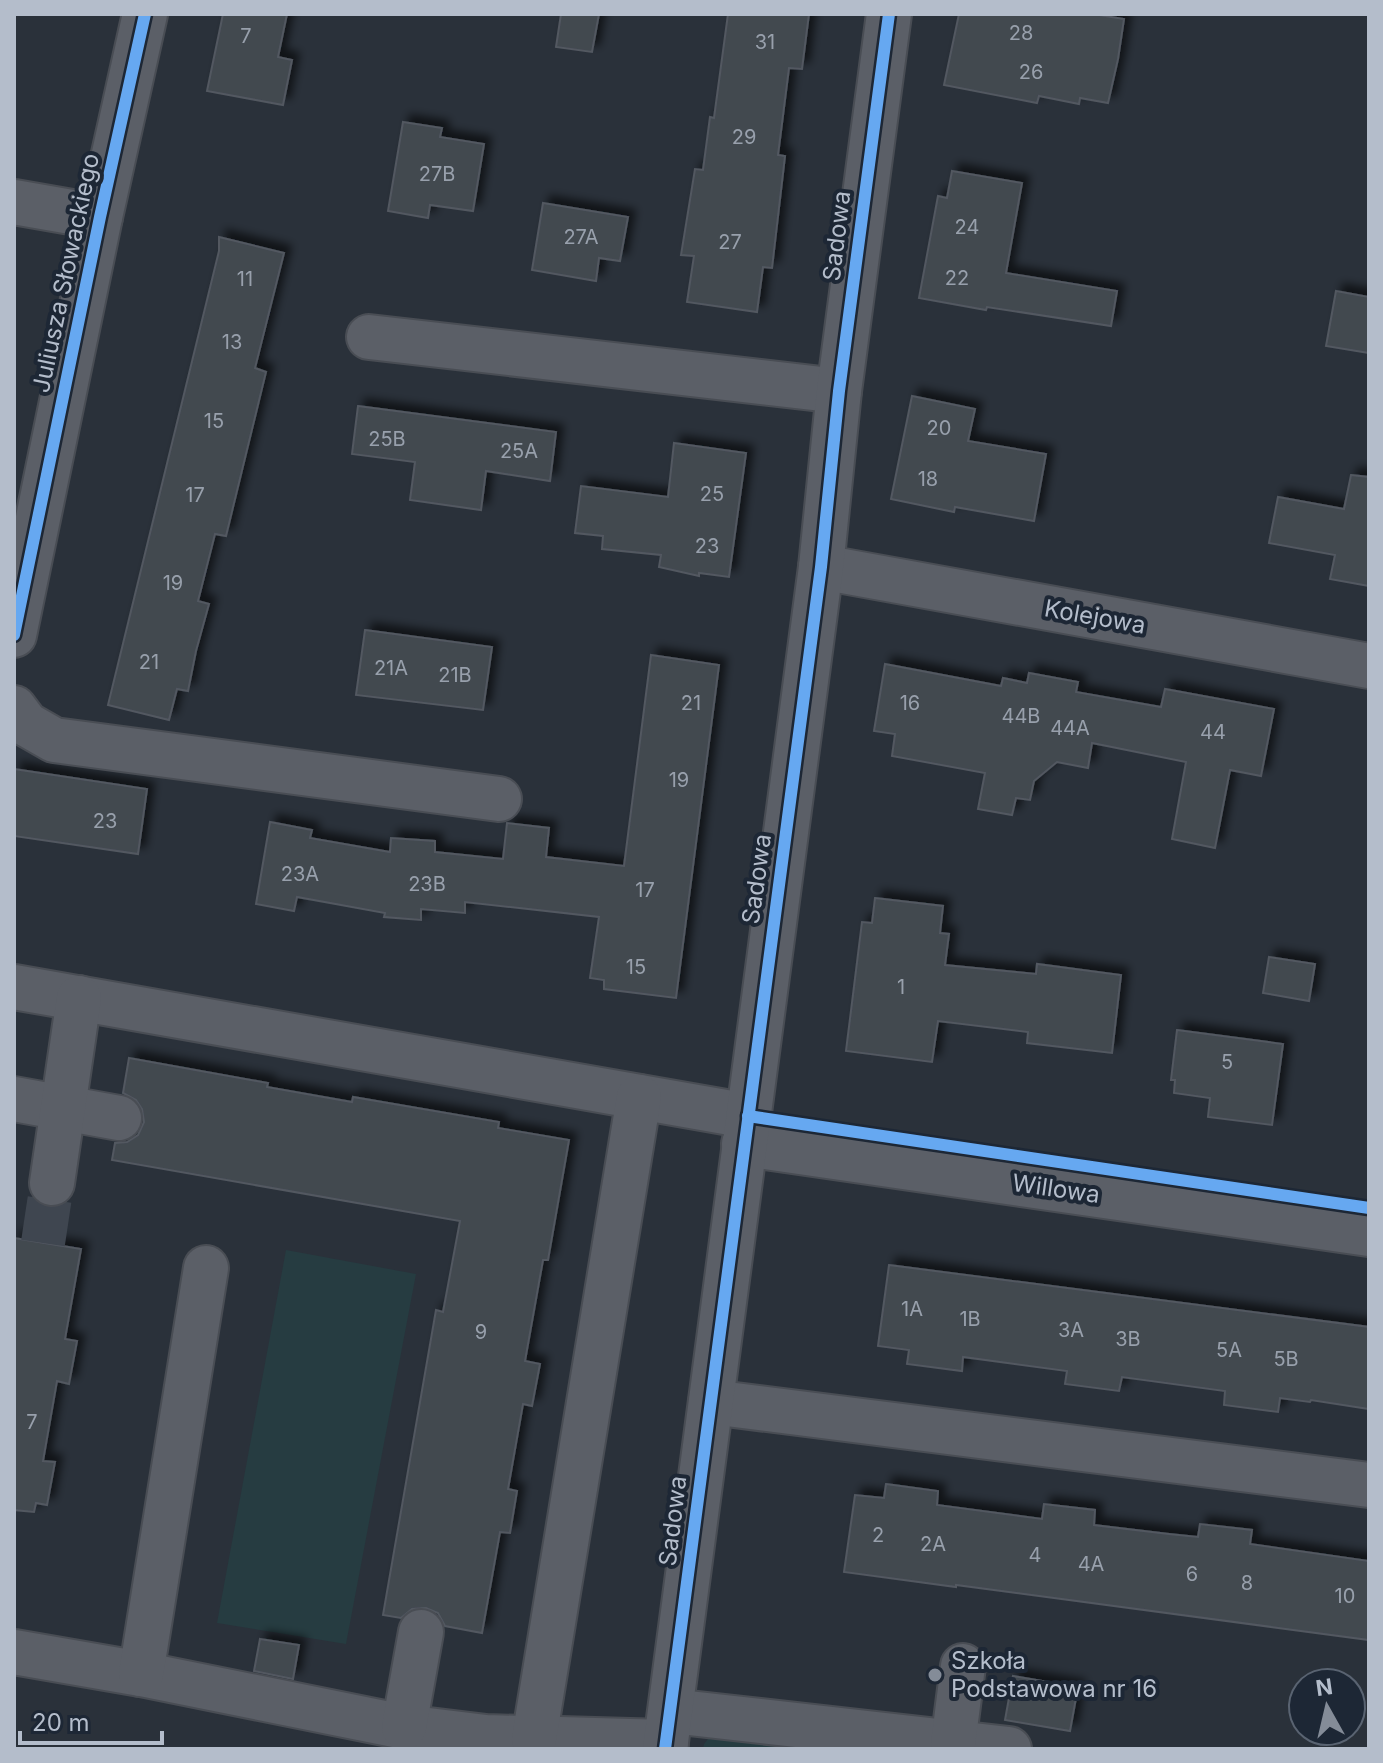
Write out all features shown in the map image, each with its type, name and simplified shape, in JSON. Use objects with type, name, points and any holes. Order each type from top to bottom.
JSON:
[{"type":"street","name":"Juliusza Słowackiego","points":[[14,635],[145,14]]},
{"type":"street","name":"Sadowa","points":[[667,1734],[821,567],[839,391],[889,14]]},
{"type":"street","points":[[14,202],[100,217]]},
{"type":"street","points":[[369,337],[839,391]]},
{"type":"street","name":"Kolejowa","points":[[821,567],[1369,666]]},
{"type":"street","points":[[14,708],[26,724],[54,740],[499,799]]},
{"type":"street","name":"Willowa","points":[[14,987],[639,1097],[746,1130],[1369,1234]]},
{"type":"street","points":[[52,1183],[79,998]]},
{"type":"street","points":[[534,1739],[639,1097]]},
{"type":"street","points":[[14,1099],[119,1118]]},
{"type":"street","points":[[141,1674],[206,1268]]},
{"type":"street","points":[[711,1402],[1369,1485]]},
{"type":"street","points":[[404,1727],[421,1632]]},
{"type":"street","points":[[14,1652],[404,1727],[486,1737],[534,1739],[667,1734],[953,1744],[1009,1749]]},
{"type":"street","points":[[953,1744],[963,1666]]},
{"type":"green space","points":[[286,1250],[416,1274],[346,1644],[217,1623]]},
{"type":"green space","points":[[712,1734],[777,1742],[776,1749],[703,1749]]},
{"type":"building","points":[[223,14],[287,14],[278,57],[292,60],[283,105],[207,91]]},
{"type":"building","points":[[561,14],[599,14],[592,52],[556,47]]},
{"type":"building","points":[[728,14],[809,14],[802,69],[789,68],[778,155],[785,156],[772,268],[763,267],[757,312],[687,302],[694,256],[681,255],[695,169],[703,170],[710,117],[714,118]]},
{"type":"building","points":[[959,14],[1093,14],[1124,19],[1108,103],[1080,98],[1079,104],[1039,96],[1037,103],[944,85]]},
{"type":"building","points":[[403,122],[442,128],[440,137],[484,144],[473,211],[430,205],[428,218],[388,211]]},
{"type":"building","points":[[952,171],[1022,183],[1006,273],[1117,291],[1111,326],[919,298],[938,196],[947,198]]},
{"type":"building","points":[[543,203],[628,217],[620,261],[599,258],[596,281],[532,270]]},
{"type":"building","points":[[219,237],[284,253],[255,368],[266,372],[226,536],[215,534],[198,601],[209,604],[188,691],[177,689],[169,720],[108,705],[219,251]]},
{"type":"building","points":[[1336,291],[1369,297],[1369,353],[1326,346]]},
{"type":"building","points":[[912,396],[975,409],[968,441],[1046,454],[1034,521],[955,507],[954,512],[891,499]]},
{"type":"building","points":[[358,406],[556,432],[550,481],[486,471],[481,510],[410,500],[415,462],[352,454]]},
{"type":"building","points":[[674,443],[746,453],[729,577],[699,573],[699,576],[659,567],[661,555],[602,549],[603,536],[575,533],[581,486],[668,497]]},
{"type":"building","points":[[1351,475],[1369,477],[1369,586],[1330,579],[1335,555],[1269,543],[1278,497],[1344,509]]},
{"type":"building","points":[[365,630],[492,647],[483,710],[356,695]]},
{"type":"building","points":[[651,655],[719,665],[676,998],[604,989],[604,980],[590,978],[599,917],[465,902],[465,913],[421,909],[421,920],[384,917],[385,913],[297,897],[294,911],[256,904],[270,822],[312,830],[310,838],[390,852],[391,838],[435,841],[435,852],[503,859],[507,823],[549,828],[546,857],[624,866]]},
{"type":"building","points":[[885,664],[1001,686],[1003,678],[1027,683],[1029,673],[1078,682],[1076,692],[1161,707],[1165,689],[1274,709],[1261,776],[1230,770],[1215,848],[1172,839],[1186,762],[1092,743],[1088,768],[1057,762],[1034,781],[1030,800],[1016,798],[1012,815],[978,809],[985,773],[892,756],[895,734],[874,731]]},
{"type":"building","points":[[14,769],[147,789],[138,854],[14,836]]},
{"type":"building","points":[[875,898],[943,906],[940,933],[949,934],[945,965],[1036,974],[1037,964],[1121,975],[1112,1053],[1027,1043],[1028,1032],[938,1021],[932,1062],[846,1051],[862,922],[872,923]]},
{"type":"building","points":[[1269,957],[1315,964],[1309,1001],[1263,993]]},
{"type":"building","points":[[1177,1030],[1283,1044],[1272,1125],[1208,1117],[1210,1098],[1174,1093],[1175,1080],[1171,1080]]},
{"type":"building","points":[[129,1058],[352,1102],[353,1097],[499,1122],[498,1128],[569,1140],[548,1260],[543,1260],[525,1361],[540,1364],[532,1406],[523,1404],[508,1489],[517,1491],[510,1533],[500,1532],[482,1633],[445,1626],[438,1613],[426,1608],[412,1609],[401,1618],[383,1615],[436,1310],[443,1312],[460,1221],[112,1160],[115,1143],[127,1142],[138,1135],[144,1122],[142,1109],[136,1100],[123,1093]]},
{"type":"building","points":[[14,1238],[81,1249],[65,1339],[77,1341],[69,1384],[57,1381],[43,1461],[55,1462],[47,1505],[36,1503],[34,1512],[14,1510]]},
{"type":"building","points":[[889,1265],[1369,1327],[1369,1409],[1280,1398],[1278,1412],[1224,1405],[1225,1391],[1122,1377],[1119,1391],[1065,1384],[1067,1371],[963,1357],[962,1371],[907,1364],[909,1350],[878,1346]]},
{"type":"building","points":[[886,1484],[938,1491],[937,1505],[1042,1519],[1044,1504],[1095,1510],[1094,1525],[1198,1537],[1200,1524],[1252,1530],[1250,1544],[1369,1561],[1369,1640],[844,1572],[855,1495],[884,1498]]},
{"type":"building","points":[[260,1639],[299,1645],[293,1679],[254,1671]]},
{"type":"building","points":[[1013,1676],[1078,1687],[1070,1731],[1005,1720]]},
{"type":"tunnel","points":[[43,1243],[52,1183]]},
{"type":"cycle path","points":[[14,635],[145,14]]},
{"type":"cycle path","points":[[665,1749],[821,567],[839,391],[889,14]]},
{"type":"cycle path","points":[[748,1116],[1369,1208]]},
{"type":"place","name":"Szkoła Podstawowa nr 16","points":[[935,1675]]}]
